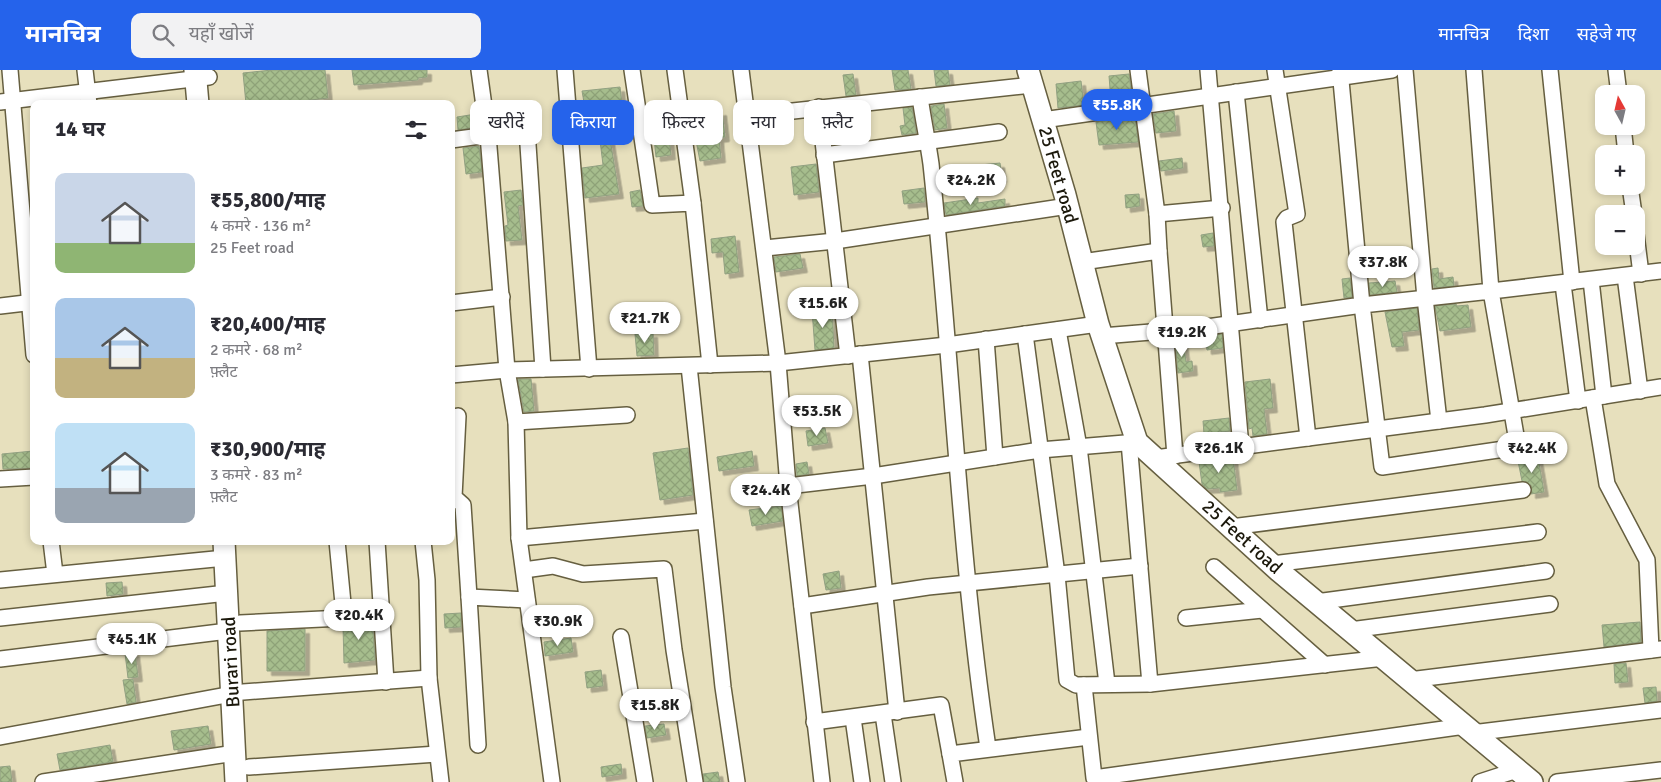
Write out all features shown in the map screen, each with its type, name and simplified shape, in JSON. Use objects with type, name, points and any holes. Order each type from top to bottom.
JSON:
[{"type":"street","points":[[10,70],[7,102],[30,286]]},
{"type":"street","points":[[85,70],[88,98]]},
{"type":"street","points":[[479,70],[483,100]]},
{"type":"street","points":[[565,70],[589,368]]},
{"type":"street","points":[[634,70],[652,205],[693,203]]},
{"type":"street","points":[[675,70],[693,203],[710,365]]},
{"type":"street","points":[[741,70],[746,100]]},
{"type":"street","points":[[1138,70],[1159,251],[1164,331],[1165,457],[1512,411],[1661,388]]},
{"type":"street","points":[[1208,70],[1222,208],[1241,447]]},
{"type":"street","points":[[1275,70],[1296,214],[1287,218],[1284,222],[1296,314],[1308,438]]},
{"type":"street","points":[[1043,120],[1276,86],[1341,74],[1392,70]]},
{"type":"street","points":[[1405,70],[1425,298],[1439,421]]},
{"type":"street","points":[[1341,74],[1362,305],[1382,467],[1518,447],[1491,291],[1474,70]]},
{"type":"street","points":[[1409,680],[1656,649],[1646,560],[1607,484],[1592,398],[1568,283],[1550,70]]},
{"type":"street","points":[[1616,70],[1618,85]]},
{"type":"street","points":[[48,100],[88,98],[202,74]]},
{"type":"street","points":[[199,100],[202,74]]},
{"type":"street","points":[[202,74],[209,100]]},
{"type":"street","points":[[871,102],[920,97],[1030,78]]},
{"type":"street","name":"25 Feet road","points":[[1030,78],[1068,206],[1100,330],[1133,442],[1165,457],[1231,527],[1272,564],[1524,776]]},
{"type":"street","points":[[1236,92],[1260,320]]},
{"type":"street","points":[[920,97],[926,142],[931,162],[957,462],[988,748]]},
{"type":"street","points":[[7,102],[30,101]]},
{"type":"street","points":[[824,155],[999,132]]},
{"type":"street","points":[[455,139],[470,137]]},
{"type":"street","points":[[489,145],[507,370],[516,422],[519,538],[552,782]]},
{"type":"street","points":[[528,145],[543,370]]},
{"type":"street","points":[[752,145],[778,363],[788,486],[822,782]]},
{"type":"street","points":[[823,145],[835,240],[873,476],[883,593],[894,782]]},
{"type":"street","points":[[765,248],[835,240],[1068,206]]},
{"type":"street","points":[[1156,214],[1222,208]]},
{"type":"street","points":[[1082,262],[1159,251]]},
{"type":"street","points":[[1639,255],[1641,274]]},
{"type":"street","points":[[455,375],[507,370],[778,363],[1058,330],[1164,331],[1231,324],[1362,305],[1661,271]]},
{"type":"street","points":[[1625,276],[1640,391]]},
{"type":"street","points":[[1591,280],[1592,398]]},
{"type":"street","points":[[455,303],[502,297]]},
{"type":"street","points":[[0,306],[30,302]]},
{"type":"street","points":[[1058,330],[1079,447],[1108,684]]},
{"type":"street","points":[[1025,334],[1057,575],[1065,675],[1070,683],[1084,685],[1150,684],[1384,658]]},
{"type":"street","points":[[986,339],[995,457]]},
{"type":"street","points":[[689,366],[723,687],[737,782]]},
{"type":"street","points":[[516,422],[627,415]]},
{"type":"street","points":[[455,478],[458,416]]},
{"type":"street","points":[[788,486],[873,476],[1040,450],[1133,442],[1140,566],[1150,684]]},
{"type":"street","points":[[0,479],[30,477]]},
{"type":"street","points":[[1231,527],[1523,490]]},
{"type":"street","points":[[455,499],[463,505],[478,745]]},
{"type":"street","points":[[519,538],[705,521]]},
{"type":"street","points":[[1272,564],[1538,532]]},
{"type":"street","points":[[51,545],[55,574]]},
{"type":"street","points":[[0,659],[234,627],[343,618],[337,545]]},
{"type":"street","points":[[377,545],[386,682]]},
{"type":"street","points":[[423,545],[427,580],[429,678],[441,782]]},
{"type":"street","points":[[0,580],[55,574],[229,547]]},
{"type":"street","name":"Burari road","points":[[229,547],[242,771]]},
{"type":"street","name":"Burari road","points":[[229,547],[227,593],[234,627]]},
{"type":"street","points":[[524,570],[553,566],[583,574],[664,569],[674,650],[695,782]]},
{"type":"street","points":[[802,606],[883,593],[1140,566]]},
{"type":"street","points":[[1214,567],[1325,665]]},
{"type":"street","points":[[1316,602],[1546,571]]},
{"type":"street","points":[[0,618],[227,593]]},
{"type":"street","points":[[469,597],[527,600]]},
{"type":"street","points":[[1350,630],[1550,604]]},
{"type":"street","points":[[1186,618],[1262,610]]},
{"type":"street","points":[[620,637],[645,782]]},
{"type":"street","points":[[0,737],[238,693],[429,678]]},
{"type":"street","points":[[1084,685],[1094,780],[1468,730],[1661,710]]},
{"type":"street","points":[[814,722],[941,705],[955,782]]},
{"type":"street","points":[[853,718],[862,782]]},
{"type":"street","points":[[950,754],[1089,737]]},
{"type":"street","points":[[43,782],[242,771],[437,754]]},
{"type":"street","points":[[1557,782],[1661,770]]},
{"type":"street","points":[[1480,782],[1524,776]]},
{"type":"building","points":[[272,70],[325,70],[328,98],[311,100],[246,100],[243,73]]},
{"type":"building","points":[[352,70],[427,70],[427,77],[418,78],[418,80],[354,85]]},
{"type":"building","points":[[892,70],[908,70],[911,89],[895,90]]},
{"type":"building","points":[[934,70],[948,70],[950,85],[936,86]]},
{"type":"building","points":[[853,74],[856,95],[846,96],[843,75]]},
{"type":"building","points":[[1129,74],[1132,98],[1111,101],[1109,76]]},
{"type":"building","points":[[1081,81],[1084,105],[1058,108],[1056,84]]},
{"type":"building","points":[[620,87],[622,100],[584,100],[582,91]]},
{"type":"building","points":[[944,104],[947,128],[935,130],[931,106]]},
{"type":"building","points":[[912,107],[916,133],[902,135],[900,126],[905,125],[903,108]]},
{"type":"building","points":[[1174,111],[1176,131],[1156,133],[1153,114]]},
{"type":"building","points":[[470,115],[470,128],[458,130],[457,117]]},
{"type":"building","points":[[1135,116],[1138,142],[1099,145],[1096,122]]},
{"type":"building","points":[[723,120],[725,137],[723,137]]},
{"type":"building","points":[[601,145],[611,145],[619,194],[585,198],[582,168],[603,165]]},
{"type":"building","points":[[655,145],[670,145],[671,155],[656,157]]},
{"type":"building","points":[[697,145],[720,145],[721,158],[700,161]]},
{"type":"building","points":[[479,146],[482,172],[466,174],[463,148]]},
{"type":"building","points":[[1182,158],[1183,168],[1161,171],[1159,161]]},
{"type":"building","points":[[1000,163],[1002,178],[982,180],[980,165]]},
{"type":"building","points":[[816,164],[819,192],[794,195],[791,167]]},
{"type":"building","points":[[924,188],[925,202],[904,204],[902,191]]},
{"type":"building","points":[[521,190],[523,205],[518,206],[522,240],[506,241],[505,226],[508,225],[504,192]]},
{"type":"building","points":[[640,190],[643,206],[632,207],[630,192]]},
{"type":"building","points":[[1139,194],[1140,206],[1126,208],[1125,195]]},
{"type":"building","points":[[978,198],[978,203],[1005,199],[1005,206],[946,215],[944,203]]},
{"type":"building","points":[[1213,233],[1214,246],[1203,247],[1201,235]]},
{"type":"building","points":[[735,236],[739,272],[725,274],[723,252],[712,253],[711,239]]},
{"type":"building","points":[[800,254],[803,268],[776,272],[774,257]]},
{"type":"building","points":[[1438,268],[1439,279],[1453,277],[1454,286],[1434,288],[1432,269]]},
{"type":"building","points":[[1350,278],[1352,297],[1344,298],[1342,279]]},
{"type":"building","points":[[1395,281],[1397,292],[1370,295],[1369,283]]},
{"type":"building","points":[[1456,304],[1457,306],[1468,305],[1471,327],[1440,331],[1435,306]]},
{"type":"building","points":[[1417,308],[1419,330],[1402,332],[1404,346],[1392,347],[1385,312]]},
{"type":"building","points":[[832,309],[834,348],[815,350],[812,310]]},
{"type":"building","points":[[653,333],[654,355],[637,356],[635,334]]},
{"type":"building","points":[[1222,334],[1223,348],[1207,350],[1205,337]]},
{"type":"building","points":[[1175,339],[1183,339],[1186,362],[1192,361],[1193,371],[1178,373]]},
{"type":"building","points":[[518,379],[531,379],[534,411],[524,412]]},
{"type":"building","points":[[1270,379],[1273,408],[1264,409],[1267,434],[1253,436],[1252,428],[1249,429],[1245,382]]},
{"type":"building","points":[[1229,418],[1230,431],[1204,434],[1203,421]]},
{"type":"building","points":[[825,428],[828,443],[808,446],[806,431]]},
{"type":"building","points":[[688,448],[693,495],[660,500],[653,453]]},
{"type":"building","points":[[30,451],[30,468],[3,469],[2,454]]},
{"type":"building","points":[[752,451],[754,466],[719,471],[717,457]]},
{"type":"building","points":[[1233,457],[1237,490],[1220,492],[1220,488],[1207,489],[1202,484],[1199,462]]},
{"type":"building","points":[[1538,457],[1544,492],[1531,494],[1531,485],[1522,481],[1518,461]]},
{"type":"building","points":[[807,462],[809,474],[797,476],[796,464]]},
{"type":"building","points":[[781,506],[783,521],[752,526],[749,510]]},
{"type":"building","points":[[839,571],[841,588],[826,590],[823,574]]},
{"type":"building","points":[[122,582],[123,594],[107,596],[106,583]]},
{"type":"building","points":[[461,613],[461,627],[445,628],[444,614]]},
{"type":"building","points":[[372,617],[375,660],[344,663],[343,627],[349,625],[352,619]]},
{"type":"building","points":[[1640,622],[1641,642],[1604,647],[1602,625]]},
{"type":"building","points":[[305,629],[305,671],[267,671],[267,631]]},
{"type":"building","points":[[571,638],[573,652],[545,656],[544,642]]},
{"type":"building","points":[[135,652],[138,677],[128,678],[125,653]]},
{"type":"building","points":[[1626,663],[1628,682],[1615,683],[1614,664]]},
{"type":"building","points":[[601,670],[603,686],[587,688],[585,672]]},
{"type":"building","points":[[133,679],[136,702],[127,704],[123,680]]},
{"type":"building","points":[[1656,687],[1657,701],[1645,703],[1643,688]]},
{"type":"building","points":[[664,724],[666,735],[647,738],[645,726]]},
{"type":"building","points":[[208,726],[211,744],[174,750],[171,731]]},
{"type":"building","points":[[110,745],[113,762],[60,770],[57,754]]},
{"type":"building","points":[[621,764],[622,774],[602,777],[601,767]]},
{"type":"building","points":[[10,766],[12,782],[0,782],[0,767]]},
{"type":"building","points":[[718,772],[720,782],[704,782],[703,774]]}]
